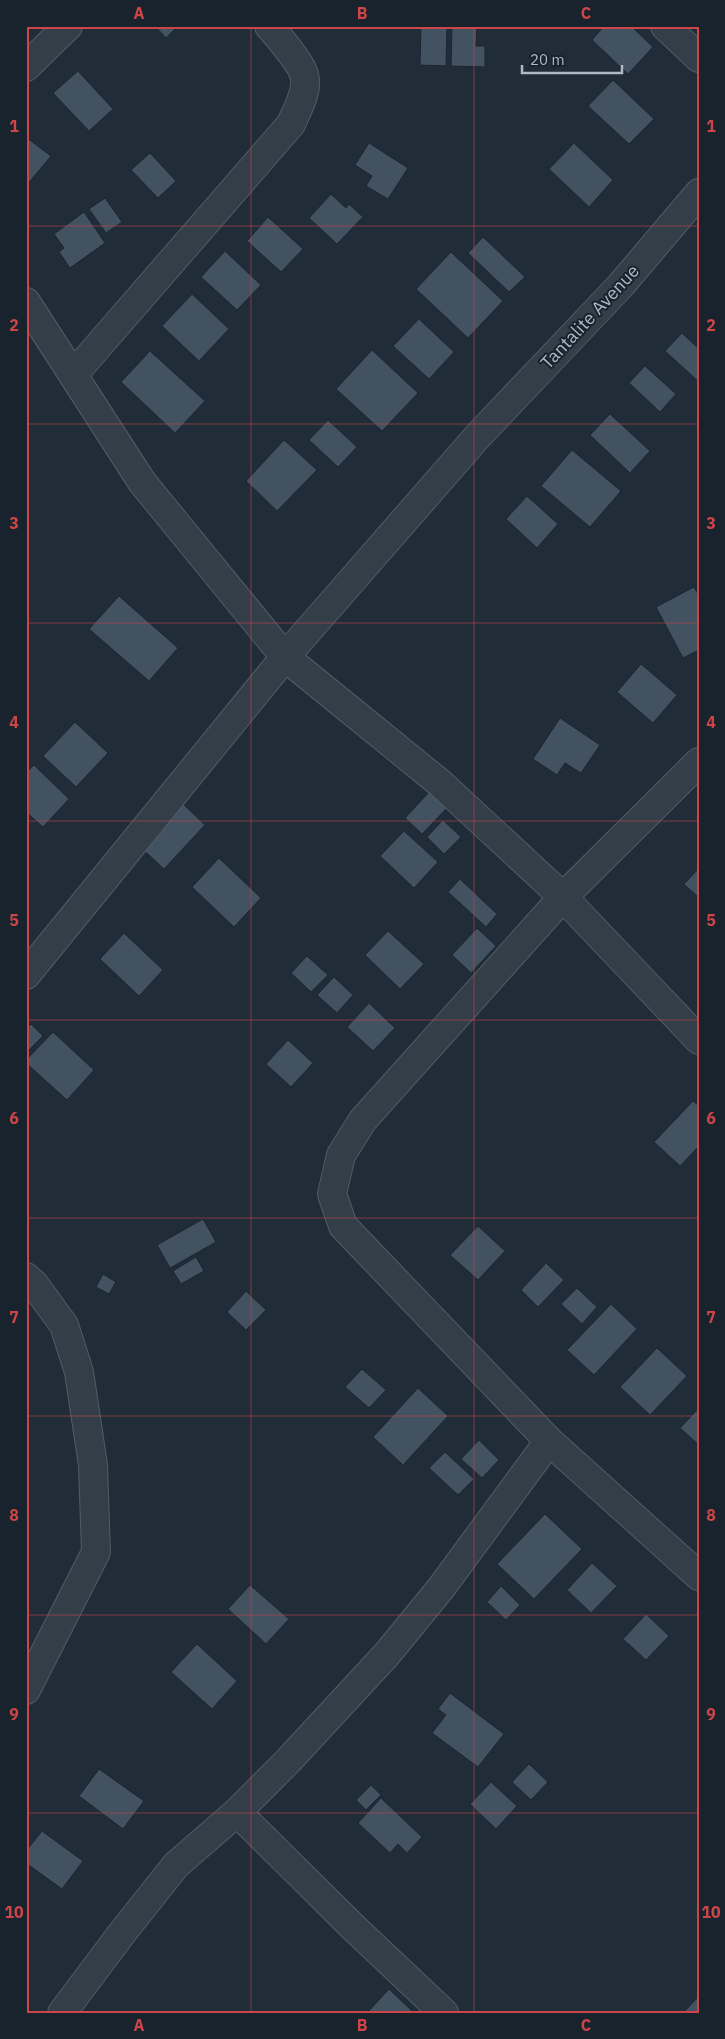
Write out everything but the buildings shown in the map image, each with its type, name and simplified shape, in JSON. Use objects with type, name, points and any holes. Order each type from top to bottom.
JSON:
[{"type":"street","points":[[26,67],[68,26]]},
{"type":"street","points":[[73,375],[291,124],[303,98],[304,74],[281,39],[269,26]]},
{"type":"street","points":[[665,26],[699,58]]},
{"type":"street","name":"Tantalite Avenue","points":[[26,976],[284,657],[478,437],[621,285],[699,194]]},
{"type":"street","points":[[26,302],[142,482],[284,657],[440,783],[563,897],[699,1040]]},
{"type":"street","points":[[699,762],[563,897],[363,1120],[341,1155],[332,1194],[343,1226],[549,1441],[699,1576]]},
{"type":"street","points":[[26,1277],[34,1284],[64,1325],[80,1372],[93,1465],[96,1552],[26,1690]]},
{"type":"street","points":[[62,2013],[176,1865],[237,1812],[288,1761],[387,1654],[441,1588],[549,1441]]},
{"type":"street","points":[[237,1812],[353,1927],[444,2013]]}]
